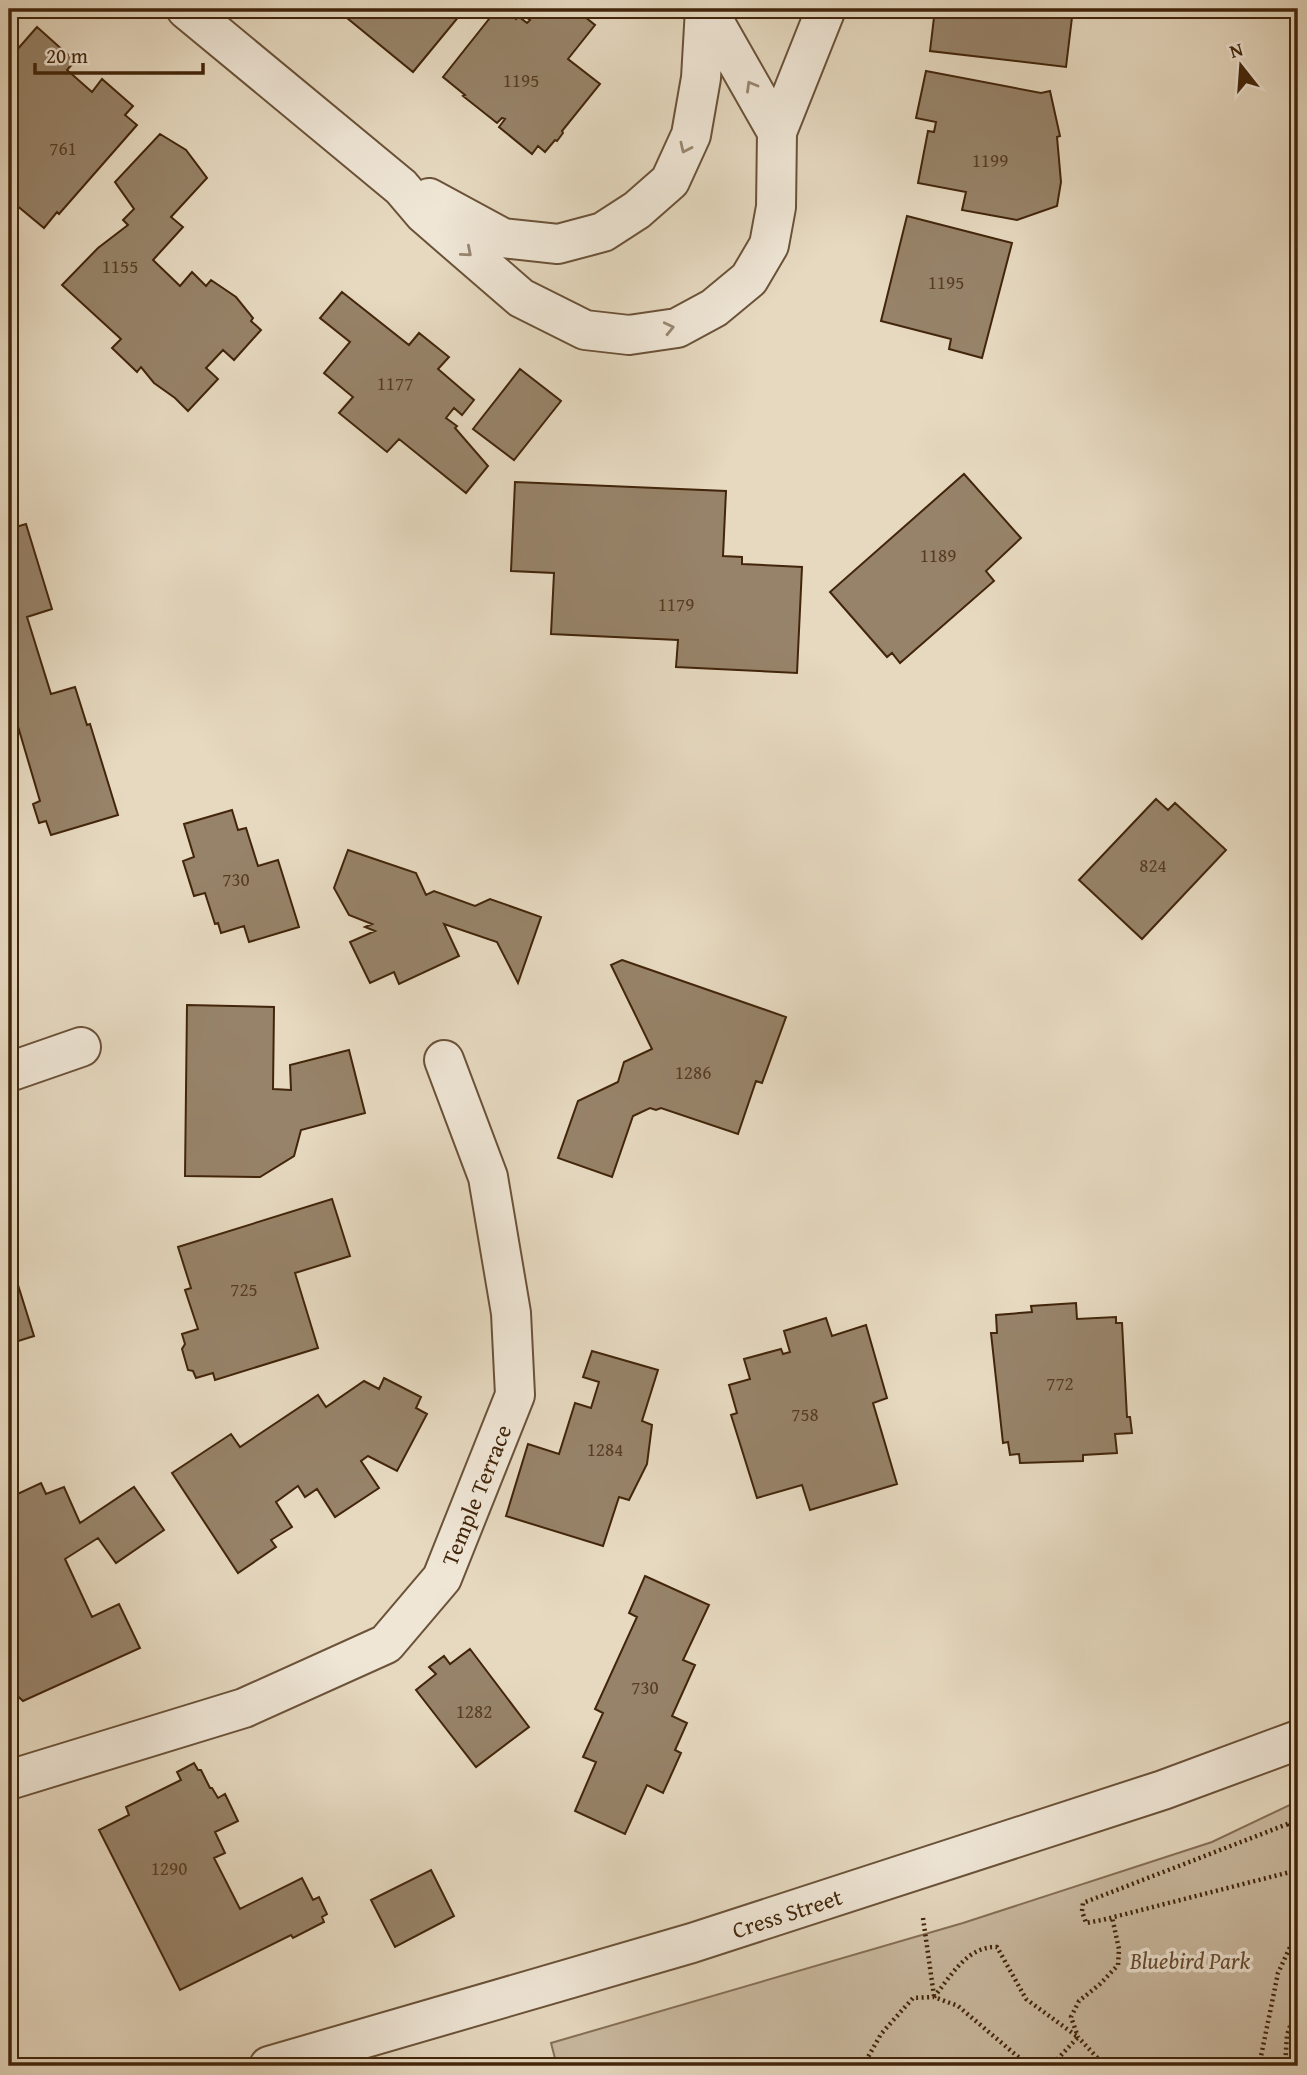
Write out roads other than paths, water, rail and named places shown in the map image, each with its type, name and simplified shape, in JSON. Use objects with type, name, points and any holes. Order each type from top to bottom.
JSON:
[{"type":"street","points":[[186,9],[401,187],[424,214],[521,298],[585,330],[629,335],[677,328],[714,307],[749,279],[769,245],[776,207],[777,131],[826,9]]},
{"type":"street","points":[[401,187],[434,200],[503,238],[558,244],[603,232],[638,210],[670,181],[691,135],[701,78],[706,9]]},
{"type":"street","points":[[706,9],[777,131]]},
{"type":"street","points":[[9,1072],[81,1048]]},
{"type":"street","name":"Temple Terrace","points":[[9,1780],[244,1708],[386,1644],[442,1578],[515,1395],[511,1313],[488,1177],[444,1060]]},
{"type":"street","name":"Cress Street","points":[[269,2066],[692,1944],[1150,1794],[1298,1740]]},
{"type":"park label","name":"Bluebird Park","points":[[1190,1960]]}]
